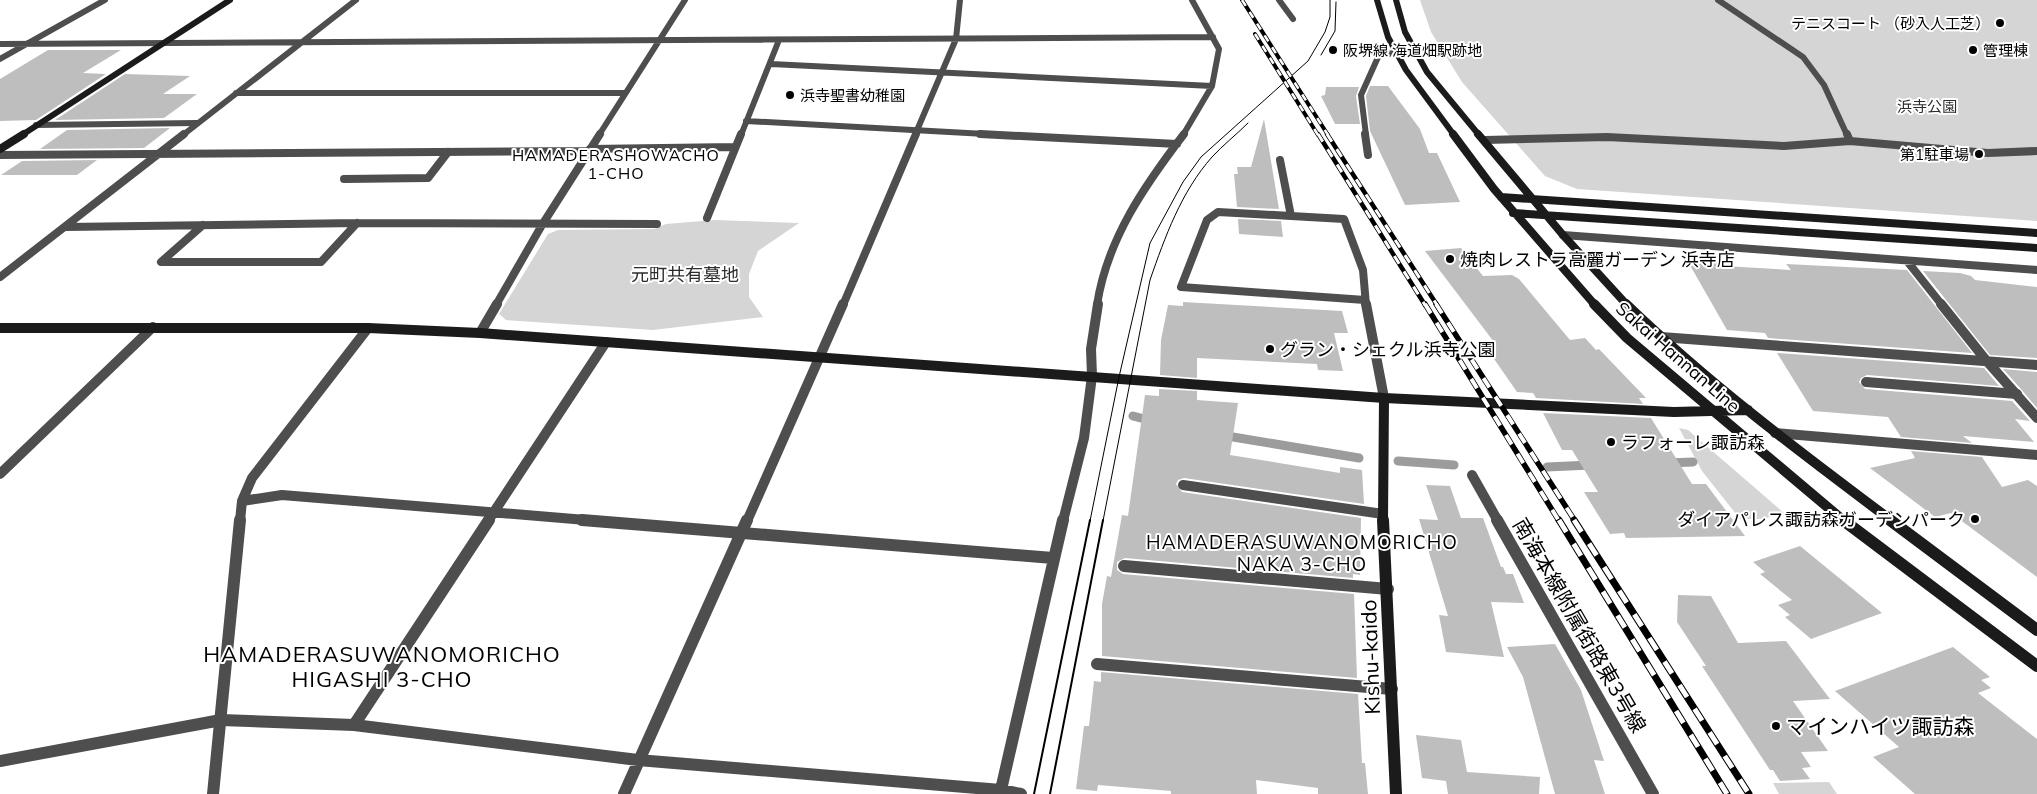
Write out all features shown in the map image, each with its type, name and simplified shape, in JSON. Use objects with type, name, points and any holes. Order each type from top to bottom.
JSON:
[{"type":"street","points":[[0,59],[105,0]]},
{"type":"street","points":[[0,149],[230,0]]},
{"type":"street","points":[[0,277],[356,0]]},
{"type":"street","points":[[480,333],[542,225],[685,0]]},
{"type":"street","points":[[624,794],[820,358],[956,38],[960,0]]},
{"type":"street","points":[[1000,792],[1053,558],[1084,438],[1092,376],[1091,349],[1099,294],[1111,255],[1129,211],[1147,182],[1192,124],[1212,86],[1220,49],[1192,0]]},
{"type":"street","points":[[1279,0],[1293,19]]},
{"type":"street","name":"Sakai Hannan Line","points":[[1377,0],[1382,21],[1396,53],[1501,197],[1590,300],[1627,338],[1894,560],[2037,666]]},
{"type":"street","name":"Sakai Hannan Line","points":[[1396,0],[1405,32],[1427,72],[1545,214],[1619,297],[1661,337],[1775,433],[2037,630]]},
{"type":"street","points":[[1718,0],[1803,57],[1824,85],[1850,141]]},
{"type":"street","points":[[0,44],[1213,37]]},
{"type":"street","points":[[707,218],[771,64],[779,40]]},
{"type":"street","points":[[1368,155],[1360,95],[1379,55],[1396,53]]},
{"type":"street","points":[[771,64],[1212,86]]},
{"type":"street","points":[[236,93],[625,93]]},
{"type":"street","points":[[746,121],[1176,144]]},
{"type":"street","points":[[36,126],[197,124]]},
{"type":"street","points":[[1485,140],[1606,137],[1784,146],[1850,141],[1988,153],[2037,151]]},
{"type":"street","points":[[0,155],[448,152],[735,147]]},
{"type":"street","points":[[344,179],[428,178],[448,152]]},
{"type":"street","points":[[1280,160],[1291,216]]},
{"type":"street","points":[[1501,197],[2037,233]]},
{"type":"street","points":[[1366,300],[1181,287],[1207,220],[1218,212],[1344,219],[1364,270],[1366,300],[1384,398]]},
{"type":"street","points":[[1513,213],[2037,248]]},
{"type":"street","points":[[65,227],[356,223],[657,224]]},
{"type":"street","points":[[203,225],[161,262],[321,262],[356,223]]},
{"type":"street","points":[[1563,235],[2037,270]]},
{"type":"street","points":[[1906,261],[1985,359],[2037,418]]},
{"type":"street","points":[[0,474],[153,327]]},
{"type":"street","points":[[0,328],[368,328],[480,333],[1384,398],[1664,412],[1748,410]]},
{"type":"street","points":[[213,794],[242,501],[252,478],[368,328]]},
{"type":"street","points":[[1661,337],[1985,359],[2037,365]]},
{"type":"street","points":[[354,725],[493,511],[606,342]]},
{"type":"street","points":[[1866,382],[2016,394]]},
{"type":"street","name":"Kishu-kaido","points":[[1384,398],[1383,514],[1388,589],[1396,794]]},
{"type":"street","points":[[1775,433],[2037,455]]},
{"type":"street","name":"南海本線附属街路東3号線","points":[[1472,475],[1653,794]]},
{"type":"street","points":[[1183,485],[1383,514]]},
{"type":"street","points":[[242,501],[282,495],[1053,558]]},
{"type":"street","points":[[1124,566],[1388,589]]},
{"type":"street","points":[[1097,664],[1392,689]]},
{"type":"street","points":[[0,761],[221,720],[354,725],[638,760],[1021,794]]},
{"type":"green space","name":"浜寺公園","points":[[1420,0],[2037,0],[2037,221],[1577,189],[1545,176],[1462,82],[1431,32]]},
{"type":"green space","name":"元町共有墓地","points":[[715,220],[799,223],[758,251],[749,274],[749,297],[763,317],[653,330],[506,320],[499,314],[548,234],[558,230],[654,229],[666,224]]},
{"type":"green space","points":[[1679,428],[1688,430],[1784,513],[1763,519],[1740,519],[1702,471]]},
{"type":"green space","points":[[1829,782],[1837,794],[1779,794],[1773,783]]},
{"type":"building","points":[[48,50],[121,50],[83,73],[106,74],[36,120],[0,121],[0,79]]},
{"type":"building","points":[[125,74],[190,76],[163,94],[197,94],[164,118],[55,120]]},
{"type":"building","points":[[1370,86],[1388,86],[1420,129],[1429,153],[1437,153],[1460,202],[1405,205],[1370,131],[1366,96]]},
{"type":"building","points":[[1326,87],[1359,87],[1356,96],[1360,124],[1335,124],[1321,96],[1325,95]]},
{"type":"building","points":[[1264,119],[1279,209],[1237,207],[1234,174],[1238,174],[1237,167],[1251,167]]},
{"type":"building","points":[[170,128],[144,148],[40,149],[67,130]]},
{"type":"building","points":[[97,160],[77,175],[1,175],[22,161]]},
{"type":"building","points":[[1238,219],[1281,221],[1283,237],[1239,234]]},
{"type":"building","points":[[1461,248],[1483,276],[1512,275],[1519,279],[1570,340],[1585,338],[1596,350],[1599,349],[1646,398],[1639,398],[1643,404],[1536,398],[1533,393],[1517,392],[1483,343],[1494,342],[1425,251]]},
{"type":"building","points":[[1687,260],[1722,262],[1724,266],[1791,270],[1786,264],[1907,270],[1972,353],[1768,338],[1765,333],[1727,330]]},
{"type":"building","points":[[1923,271],[1960,273],[1971,276],[1975,280],[2037,287],[2037,358],[1990,355]]},
{"type":"building","points":[[1183,302],[1342,311],[1348,333],[1334,333],[1343,371],[1318,370],[1317,364],[1197,358],[1197,378],[1160,375],[1161,340],[1168,305],[1183,306]]},
{"type":"building","points":[[1777,353],[1984,368],[1999,386],[1867,375],[1861,378],[1859,382],[1865,389],[2012,401],[2030,421],[2015,419],[2034,442],[1963,436],[1972,443],[1901,437],[1888,417],[1813,411]]},
{"type":"building","points":[[2003,369],[2037,372],[2037,408],[2021,389]]},
{"type":"building","points":[[1159,389],[1197,391],[1197,400],[1238,403],[1230,455],[1340,473],[1340,467],[1362,470],[1364,504],[1184,478],[1178,480],[1176,484],[1182,492],[1361,518],[1360,575],[1353,574],[1353,578],[1125,558],[1117,562],[1117,570],[1123,574],[1354,594],[1357,678],[1102,656],[1102,604],[1107,576],[1111,577],[1122,515],[1128,516],[1145,395],[1159,396]]},
{"type":"building","points":[[1543,413],[1651,418],[1692,484],[1706,484],[1745,536],[1626,538],[1624,533],[1610,534],[1584,492],[1598,492],[1572,450],[1562,450]]},
{"type":"building","name":"ダイアパレス諏訪森ガーデンパーク","points":[[1911,451],[1982,457],[2002,487],[2028,480],[2037,486],[2037,577],[1951,513],[1935,517],[1870,468],[1915,458]]},
{"type":"building","points":[[1426,485],[1450,486],[1461,518],[1483,518],[1501,567],[1503,567],[1506,574],[1513,574],[1524,603],[1491,602],[1504,657],[1446,652],[1439,615],[1448,616],[1419,519],[1438,520]]},
{"type":"building","points":[[1800,546],[1882,613],[1811,639],[1785,617],[1790,615],[1778,605],[1792,600],[1760,574],[1765,572],[1753,562]]},
{"type":"building","name":"マインハイツ諏訪森","points":[[1678,595],[1711,596],[1738,643],[1786,641],[1830,699],[1793,701],[1828,751],[1801,752],[1811,767],[1802,768],[1810,779],[1780,781],[1773,770],[1770,770],[1702,666],[1706,666],[1677,622]]},
{"type":"building","points":[[1555,644],[1581,690],[1604,761],[1594,760],[1605,794],[1555,794],[1523,677],[1507,647]]},
{"type":"building","points":[[1953,647],[1990,677],[1981,680],[1991,688],[1978,693],[2037,739],[2037,794],[1915,794],[1873,757],[1899,747],[1835,691]]},
{"type":"building","points":[[1101,672],[1358,694],[1362,763],[1365,763],[1368,794],[1318,794],[1318,788],[1256,780],[1257,794],[1171,794],[1171,791],[1098,785],[1097,791],[1076,789],[1084,726],[1089,726],[1094,681],[1101,682]]},
{"type":"building","points":[[1416,735],[1461,740],[1467,772],[1540,777],[1539,794],[1448,794],[1446,781],[1422,778]]},
{"type":"waterway","points":[[1133,416],[1152,421]]},
{"type":"waterway","points":[[1221,435],[1359,458]]},
{"type":"waterway","points":[[1398,461],[1454,465]]},
{"type":"waterway","points":[[1667,463],[1693,462]]},
{"type":"waterway","points":[[1547,467],[1591,465]]},
{"type":"tram line","points":[[1090,521],[1119,377],[1150,243],[1183,182],[1201,157],[1308,61],[1325,32],[1330,17],[1330,0]]},
{"type":"tram line","points":[[1321,55],[1335,31],[1336,2]]},
{"type":"tram line","points":[[1103,521],[1150,280],[1168,231],[1191,185],[1212,157],[1248,123]]},
{"type":"tram line","points":[[1034,794],[1090,520]]},
{"type":"tram line","points":[[1050,794],[1103,520]]},
{"type":"railway","points":[[1242,0],[1328,135]]},
{"type":"railway","points":[[1255,34],[1318,135]]},
{"type":"railway","points":[[1318,134],[1425,305]]},
{"type":"railway","points":[[1327,134],[1437,305]]},
{"type":"railway","points":[[1425,304],[1559,521]]},
{"type":"railway","points":[[1436,304],[1575,521]]},
{"type":"railway","points":[[1559,520],[1727,794]]},
{"type":"railway","points":[[1574,520],[1749,794]]},
{"type":"place","name":"テニスコート （砂入人工芝）","points":[[2000,23]]},
{"type":"place","name":"阪堺線 海道畑駅跡地","points":[[1333,50]]},
{"type":"place","name":"管理棟","points":[[1973,50]]},
{"type":"place","name":"浜寺聖書幼稚園","points":[[790,95]]},
{"type":"place","name":"第1駐車場","points":[[1979,154]]},
{"type":"place","name":"焼肉レストラ高麗ガーデン 浜寺店","points":[[1450,259]]},
{"type":"place","name":"グラン・シェクル浜寺公園","points":[[1270,349]]},
{"type":"place","name":"ラフォーレ諏訪森","points":[[1611,442]]},
{"type":"place","name":"ダイアパレス諏訪森ガーデンパーク","points":[[1975,519]]},
{"type":"place","name":"マインハイツ諏訪森","points":[[1776,726]]},
{"type":"district","name":"HAMADERASHOWACHO 1-CHO","points":[[616,164]]},
{"type":"district","name":"HAMADERASUWANOMORICHO NAKA 3-CHO","points":[[1302,553]]},
{"type":"district","name":"HAMADERASUWANOMORICHO HIGASHI 3-CHO","points":[[382,666]]}]
